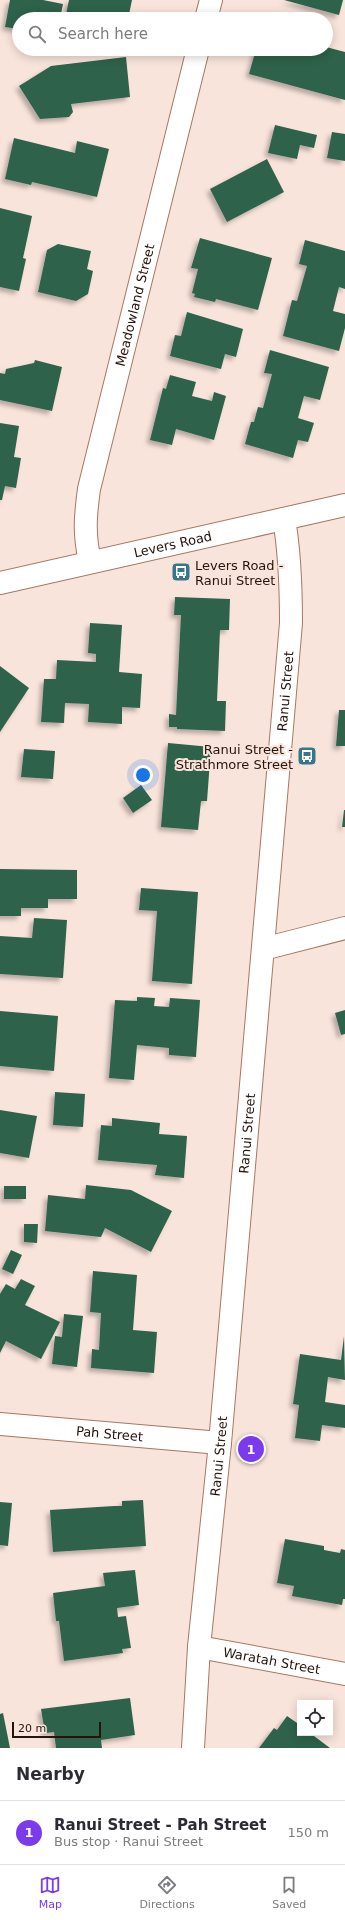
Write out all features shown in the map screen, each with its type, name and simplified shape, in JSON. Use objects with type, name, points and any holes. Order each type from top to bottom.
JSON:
[{"type":"street","points":[[207,12],[210,0]]},
{"type":"street","name":"Meadowland Street","points":[[90,562],[85,540],[89,489],[196,56]]},
{"type":"street","name":"Levers Road","points":[[0,583],[345,505]]},
{"type":"street","name":"Ranui Street","points":[[193,1748],[199,1647],[220,1443],[291,623],[292,581],[284,519]]},
{"type":"street","points":[[263,949],[345,928]]},
{"type":"street","name":"Pah Street","points":[[0,1424],[220,1443]]},
{"type":"street","name":"Waratah Street","points":[[199,1647],[345,1674]]},
{"type":"building","points":[[10,0],[43,0],[63,4],[61,12],[12,12],[12,28],[5,27]]},
{"type":"building","points":[[69,0],[132,0],[129,12],[66,12]]},
{"type":"building","points":[[284,0],[343,0],[339,15],[333,13],[333,12]]},
{"type":"building","points":[[333,49],[345,52],[345,100],[249,74],[254,56],[333,56]]},
{"type":"building","points":[[126,57],[130,97],[71,104],[73,112],[69,117],[40,119],[19,86],[51,66]]},
{"type":"building","points":[[275,125],[317,135],[314,148],[300,145],[297,159],[268,153]]},
{"type":"building","points":[[332,132],[345,134],[345,161],[327,158]]},
{"type":"building","points":[[14,138],[75,153],[77,141],[109,149],[97,197],[32,182],[31,185],[5,179]]},
{"type":"building","points":[[267,159],[284,192],[227,222],[210,189]]},
{"type":"building","points":[[0,208],[32,216],[23,258],[26,259],[19,291],[0,287]]},
{"type":"building","points":[[200,238],[272,258],[258,310],[216,299],[215,302],[194,297],[195,294],[192,293],[198,269],[191,268]]},
{"type":"building","points":[[305,240],[345,251],[345,289],[339,287],[333,311],[345,314],[345,328],[339,351],[283,336],[292,300],[297,301],[307,266],[299,264]]},
{"type":"building","points":[[58,244],[91,251],[87,269],[93,271],[88,294],[76,301],[38,292],[47,250]]},
{"type":"building","points":[[187,312],[243,329],[236,357],[225,354],[221,369],[170,356],[175,335],[181,336]]},
{"type":"building","points":[[270,350],[329,367],[320,400],[304,396],[298,418],[314,423],[308,442],[298,440],[293,458],[245,444],[251,422],[254,422],[258,407],[263,408],[272,374],[264,373]]},
{"type":"building","points":[[35,360],[62,367],[52,411],[0,400],[0,373],[5,374],[6,369],[34,363]]},
{"type":"building","points":[[170,375],[196,382],[192,396],[212,401],[214,392],[226,396],[214,440],[176,429],[172,445],[150,440],[163,388],[166,389]]},
{"type":"building","points":[[0,423],[19,426],[14,457],[21,458],[16,488],[5,486],[2,500],[0,500]]},
{"type":"building","points":[[175,597],[230,599],[229,630],[220,630],[217,701],[226,701],[225,731],[177,729],[177,727],[169,727],[169,714],[176,715],[181,615],[174,615]]},
{"type":"building","points":[[90,623],[122,625],[119,672],[142,674],[140,708],[122,707],[122,724],[88,722],[89,704],[65,703],[64,723],[41,722],[44,679],[56,679],[57,660],[96,662],[96,654],[88,653]]},
{"type":"building","points":[[0,666],[29,688],[0,732]]},
{"type":"building","points":[[339,710],[345,710],[345,746],[336,746]]},
{"type":"building","points":[[168,743],[211,747],[207,801],[201,801],[198,830],[161,827]]},
{"type":"building","points":[[24,749],[55,751],[53,779],[21,777]]},
{"type":"building","points":[[141,785],[152,800],[133,813],[123,798]]},
{"type":"building","points":[[344,810],[345,827],[342,827]]},
{"type":"building","points":[[0,869],[77,870],[77,899],[48,899],[48,908],[21,908],[21,916],[0,916]]},
{"type":"building","points":[[141,888],[198,892],[192,984],[152,981],[157,911],[139,910]]},
{"type":"building","points":[[34,918],[67,920],[63,978],[0,974],[0,936],[32,938]]},
{"type":"building","points":[[137,997],[155,998],[154,1006],[169,1007],[170,998],[200,1000],[196,1057],[169,1055],[169,1048],[137,1045],[134,1080],[109,1078],[115,1000],[137,1001]]},
{"type":"building","points":[[345,1010],[345,1034],[341,1035],[335,1013]]},
{"type":"building","points":[[0,1011],[58,1016],[54,1071],[0,1066]]},
{"type":"building","points":[[55,1092],[85,1094],[83,1127],[53,1125]]},
{"type":"building","points":[[0,1110],[37,1116],[29,1158],[0,1153]]},
{"type":"building","points":[[112,1118],[160,1123],[159,1134],[187,1136],[184,1178],[155,1175],[157,1165],[98,1160],[101,1125],[112,1126]]},
{"type":"building","points":[[86,1185],[131,1190],[172,1211],[151,1252],[105,1228],[101,1237],[45,1231],[48,1195],[85,1199]]},
{"type":"building","points":[[4,1186],[26,1186],[26,1199],[4,1199]]},
{"type":"building","points":[[24,1224],[38,1224],[37,1243],[24,1242]]},
{"type":"building","points":[[11,1250],[22,1255],[13,1274],[2,1269]]},
{"type":"building","points":[[93,1271],[137,1275],[133,1330],[157,1332],[154,1373],[91,1368],[92,1349],[99,1350],[101,1313],[90,1312]]},
{"type":"building","points":[[21,1279],[35,1286],[25,1305],[60,1322],[41,1359],[6,1341],[0,1353],[0,1294],[6,1284],[15,1289]]},
{"type":"building","points":[[64,1314],[83,1316],[77,1367],[52,1364],[55,1336],[62,1337]]},
{"type":"building","points":[[344,1336],[345,1380],[328,1377],[325,1402],[345,1405],[345,1428],[322,1425],[320,1441],[295,1438],[299,1405],[293,1404],[300,1354],[341,1360]]},
{"type":"building","points":[[143,1500],[146,1546],[53,1552],[50,1510],[122,1506],[122,1501]]},
{"type":"building","points":[[0,1502],[12,1503],[8,1546],[0,1545]]},
{"type":"building","points":[[285,1539],[324,1546],[324,1550],[340,1553],[341,1549],[345,1550],[345,1599],[343,1599],[342,1605],[292,1596],[294,1586],[277,1583]]},
{"type":"building","points":[[135,1570],[139,1605],[117,1608],[118,1617],[126,1616],[131,1648],[122,1649],[123,1653],[64,1661],[59,1621],[56,1621],[53,1593],[105,1586],[103,1573]]},
{"type":"building","points":[[130,1698],[135,1735],[101,1740],[102,1748],[56,1748],[54,1732],[45,1733],[41,1709]]},
{"type":"building","points":[[3,1713],[10,1748],[0,1748],[0,1714]]},
{"type":"building","points":[[287,1716],[297,1723],[297,1736],[314,1736],[330,1748],[259,1748],[274,1728],[277,1730]]},
{"type":"place","name":"Levers Road - Ranui Street","points":[[181,572]]},
{"type":"place","name":"Ranui Street - Strathmore Street","points":[[307,756]]},
{"type":"place","name":"Ranui Street - Pah Street","points":[[251,1449]]}]
